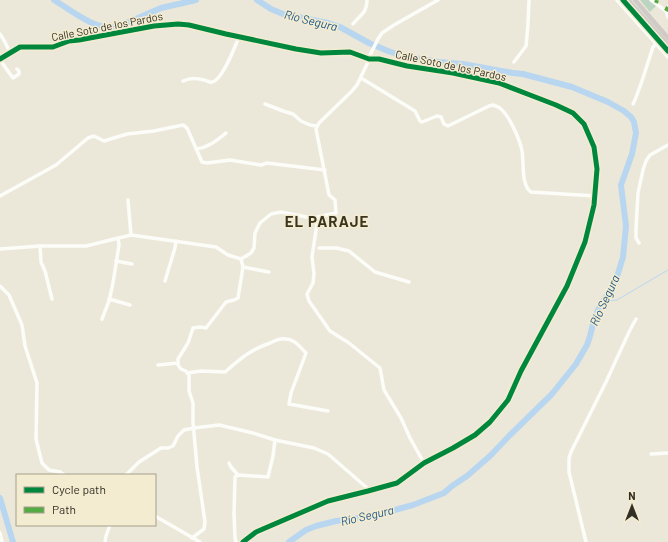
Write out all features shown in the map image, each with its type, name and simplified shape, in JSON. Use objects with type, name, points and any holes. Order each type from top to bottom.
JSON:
[{"type":"main road","points":[[628,0],[668,45]]},
{"type":"main road","points":[[635,0],[668,38]]},
{"type":"street","points":[[353,24],[364,13],[367,6],[367,0]]},
{"type":"street","points":[[0,249],[40,246],[86,246],[131,235],[216,247],[228,255],[242,259],[252,253],[254,248],[255,233],[260,223],[271,214],[281,212],[312,218],[336,213],[335,200],[329,195],[316,129],[317,126],[357,85],[382,33],[438,0]]},
{"type":"street","points":[[514,62],[526,46],[529,0]]},
{"type":"street","points":[[617,0],[668,57]]},
{"type":"street","points":[[651,0],[656,1],[667,9],[668,17]]},
{"type":"street","name":"Calle Soto de los Pardos","points":[[0,60],[20,47],[53,47],[69,41],[166,25],[189,25],[296,49],[321,53],[350,52],[407,66],[454,73],[499,83],[573,113],[584,124],[594,147],[597,169],[594,205],[585,242],[567,286],[521,371],[508,400],[490,422],[476,435],[424,463],[396,483],[328,502],[256,532],[243,542]]},
{"type":"street","points":[[0,34],[10,53]]},
{"type":"street","points":[[183,82],[189,79],[197,78],[211,82],[218,79],[223,72],[239,37]]},
{"type":"street","points":[[633,104],[653,46],[656,44]]},
{"type":"street","points":[[0,60],[13,78],[19,74],[17,69]]},
{"type":"street","points":[[360,78],[415,111],[422,122],[437,116],[441,117],[444,124],[448,126],[489,106],[497,106],[510,121],[519,141],[522,151],[523,175],[531,192],[595,196]]},
{"type":"street","points":[[265,104],[293,114],[301,121],[310,125],[317,126]]},
{"type":"street","points":[[0,196],[56,165],[88,138],[94,136],[104,142],[127,134],[154,131],[183,125],[187,128],[202,162],[207,163],[230,160],[261,165],[267,163],[325,170]]},
{"type":"street","points":[[196,148],[210,145],[226,134]]},
{"type":"street","points":[[638,243],[636,238],[636,228],[638,193],[643,170],[650,155],[668,146]]},
{"type":"street","points":[[128,200],[131,235]]},
{"type":"street","points":[[318,217],[312,257],[314,274],[313,283],[307,294],[309,301],[330,331],[380,368],[384,390],[401,418],[424,463]]},
{"type":"street","points":[[102,319],[113,283],[119,245],[118,238]]},
{"type":"street","points":[[165,281],[176,241]]},
{"type":"street","points":[[40,246],[41,262],[45,271],[52,299]]},
{"type":"street","points":[[319,248],[336,248],[349,251],[375,272],[409,282]]},
{"type":"street","points":[[192,538],[204,529],[205,522],[197,467],[193,403],[189,391],[189,375],[178,365],[178,358],[188,343],[193,328],[206,328],[226,302],[238,298],[243,267],[242,259]]},
{"type":"street","points":[[116,261],[132,264]]},
{"type":"street","points":[[243,267],[268,272]]},
{"type":"street","points":[[0,286],[9,295],[22,325],[26,346],[38,383],[36,439],[42,463],[49,470],[63,474]]},
{"type":"street","points":[[109,299],[130,305]]},
{"type":"street","points":[[586,542],[571,479],[569,458],[636,319]]},
{"type":"street","points":[[187,373],[201,371],[225,372],[243,356],[258,347],[286,338],[294,341],[306,353],[291,392],[289,404],[328,411]]},
{"type":"street","points":[[158,365],[178,362]]},
{"type":"street","points":[[127,474],[139,462],[161,448],[173,446],[178,436],[184,430],[219,426],[314,448],[328,454],[368,491]]},
{"type":"street","points":[[229,463],[238,475],[268,478],[275,440]]},
{"type":"street","points":[[651,454],[668,453]]},
{"type":"street","points":[[236,542],[234,514],[235,478],[238,475]]},
{"type":"street","points":[[156,517],[200,542]]},
{"type":"street","points":[[104,542],[110,526]]},
{"type":"street","points":[[0,533],[2,542]]},
{"type":"green space","points":[[640,0],[650,0],[657,5],[650,12]]},
{"type":"waterway","name":"Río Segura","points":[[54,0],[84,19],[101,26],[109,27],[117,27],[161,8],[196,0]]},
{"type":"waterway","name":"Río Segura","points":[[257,0],[271,9],[283,14],[328,23],[340,27],[369,43],[403,56],[523,74],[572,87],[608,102],[624,111],[634,122],[636,133],[632,154],[621,185],[626,226],[623,257],[617,277],[595,316],[587,345],[576,364],[552,394],[490,456],[444,493],[413,505],[373,516],[336,521],[316,526],[306,530],[289,542]]},
{"type":"waterway","points":[[604,301],[617,300],[668,270]]},
{"type":"waterway","points":[[0,498],[13,542]]},
{"type":"marked path","points":[[666,11],[668,7]]},
{"type":"cycle path","points":[[623,0],[668,51]]},
{"type":"cycle path","points":[[0,59],[20,47],[53,47],[69,41],[154,26],[178,24],[189,25],[296,49],[321,53],[350,52],[369,59],[379,59],[407,66],[453,73],[499,83],[573,113],[584,124],[594,147],[597,169],[594,205],[585,242],[567,286],[521,371],[508,400],[490,422],[475,435],[424,463],[397,483],[328,501],[256,532],[243,542]]},
{"type":"district","name":"EL PARAJE","points":[[327,221]]}]
